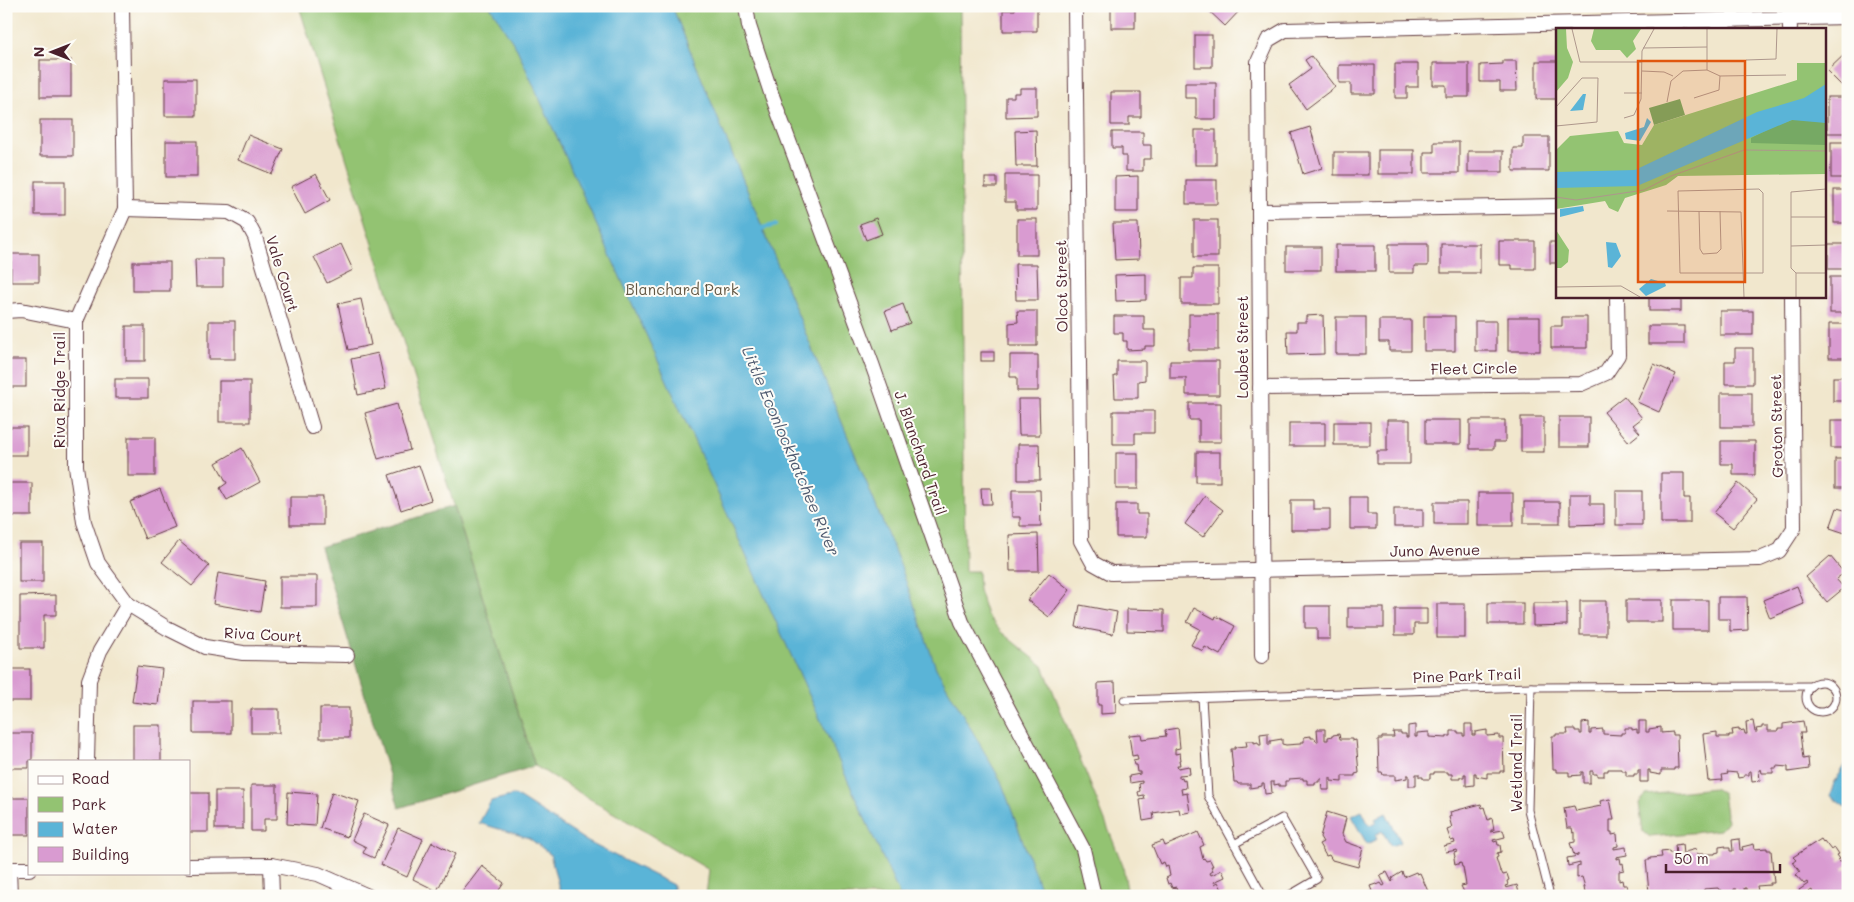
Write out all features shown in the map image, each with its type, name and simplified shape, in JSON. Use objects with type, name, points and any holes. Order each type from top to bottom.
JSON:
[{"type":"street","name":"Riva Ridge Trail","points":[[122,6],[125,209],[76,321],[76,466],[84,522],[98,563],[128,604]]},
{"type":"street","name":"J. Blanchard Trail","points":[[746,6],[749,26],[771,93],[869,356],[962,622],[1083,849],[1094,896]]},
{"type":"street","name":"Olcot Street","points":[[1075,6],[1082,542],[1093,562]]},
{"type":"street","points":[[1789,18],[1848,17]]},
{"type":"street","name":"Loubet Street","points":[[1262,656],[1258,62],[1268,40],[1285,30],[1789,18]]},
{"type":"street","points":[[1259,212],[1556,206]]},
{"type":"street","name":"Vale Court","points":[[125,209],[229,212],[246,222],[255,237],[312,427]]},
{"type":"street","name":"Fleet Circle","points":[[1260,388],[1581,384],[1606,373],[1618,355],[1617,298]]},
{"type":"street","name":"Groton Street","points":[[1779,551],[1794,528],[1792,298]]},
{"type":"street","points":[[6,311],[20,310],[76,321]]},
{"type":"street","name":"Juno Avenue","points":[[1093,562],[1111,573],[1262,571],[1760,559],[1779,551]]},
{"type":"street","points":[[87,760],[89,680],[100,651],[128,604]]},
{"type":"street","name":"Riva Court","points":[[128,604],[167,628],[205,647],[243,653],[347,655]]},
{"type":"street","points":[[272,865],[272,896]]},
{"type":"street","points":[[190,866],[272,865],[318,874],[368,896]]},
{"type":"street","points":[[10,896],[8,869],[28,869]]},
{"type":"lane","points":[[1820,682],[1833,689],[1836,698],[1832,707],[1819,712],[1810,708],[1806,699],[1811,686],[1820,682]]},
{"type":"lane","name":"Pine Park Trail","points":[[1124,700],[1531,687],[1811,686]]},
{"type":"lane","name":"Wetland Trail","points":[[1531,687],[1528,810],[1550,896]]},
{"type":"lane","points":[[1202,698],[1208,796],[1263,896]]},
{"type":"lane","points":[[1234,844],[1282,818],[1317,880],[1288,896]]},
{"type":"green space","name":"Blanchard Park","points":[[299,6],[960,6],[965,571],[978,571],[979,590],[987,615],[1001,632],[1043,666],[1123,866],[1128,896],[706,896],[709,870],[535,766]]},
{"type":"green space","points":[[454,506],[535,766],[399,808],[320,547]]},
{"type":"green space","points":[[1714,788],[1723,794],[1727,821],[1720,830],[1650,837],[1643,831],[1639,803],[1646,795]]},
{"type":"water","name":"Little Econlockhatchee River","points":[[490,6],[672,6],[901,567],[936,668],[1001,781],[1043,896],[900,896],[517,49]]},
{"type":"water","points":[[1848,761],[1848,809],[1830,796],[1834,783]]},
{"type":"water","points":[[515,795],[588,842],[673,885],[673,896],[561,896],[550,854],[529,838],[479,823],[491,801]]},
{"type":"water","points":[[1362,811],[1369,825],[1377,822],[1375,819],[1386,813],[1401,842],[1391,846],[1382,831],[1375,835],[1377,839],[1367,844],[1351,816]]},
{"type":"building","points":[[1015,6],[1037,6],[1037,31],[1003,31],[1003,10],[1015,10]]},
{"type":"building","points":[[1111,6],[1135,6],[1135,28],[1111,28]]},
{"type":"building","points":[[1204,6],[1240,6],[1242,8],[1225,26]]},
{"type":"building","points":[[1195,35],[1212,35],[1212,67],[1195,67]]},
{"type":"building","points":[[1848,51],[1848,92],[1827,71]]},
{"type":"building","points":[[1311,56],[1335,87],[1306,109],[1289,85],[1311,69],[1305,60]]},
{"type":"building","points":[[40,60],[71,60],[71,97],[40,97]]},
{"type":"building","points":[[1503,61],[1516,61],[1517,91],[1500,91],[1500,82],[1480,82],[1480,65],[1503,64]]},
{"type":"building","points":[[1536,61],[1556,61],[1556,99],[1536,99]]},
{"type":"building","points":[[1433,63],[1469,63],[1469,97],[1446,97],[1446,85],[1433,85]]},
{"type":"building","points":[[1395,64],[1418,64],[1418,87],[1407,87],[1407,98],[1395,98]]},
{"type":"building","points":[[1339,65],[1375,65],[1375,94],[1351,94],[1351,83],[1339,83]]},
{"type":"building","points":[[165,79],[196,79],[196,116],[165,116]]},
{"type":"building","points":[[1185,83],[1216,83],[1216,119],[1196,119],[1196,98],[1185,98]]},
{"type":"building","points":[[1020,88],[1037,88],[1037,116],[1006,117],[1006,97],[1014,97],[1014,93],[1020,93]]},
{"type":"building","points":[[1111,92],[1141,92],[1141,117],[1129,117],[1129,125],[1111,125]]},
{"type":"building","points":[[1827,97],[1848,97],[1848,133],[1827,133]]},
{"type":"building","points":[[40,120],[73,120],[73,156],[40,156]]},
{"type":"building","points":[[1310,127],[1322,168],[1303,174],[1291,133]]},
{"type":"building","points":[[1036,130],[1037,166],[1016,166],[1015,131]]},
{"type":"building","points":[[1195,130],[1216,130],[1216,165],[1195,165]]},
{"type":"building","points":[[1112,132],[1143,132],[1143,145],[1151,145],[1151,159],[1143,159],[1143,171],[1126,171],[1126,156],[1122,156],[1122,148],[1112,148]]},
{"type":"building","points":[[248,135],[283,149],[272,174],[238,160]]},
{"type":"building","points":[[1523,137],[1549,137],[1549,171],[1513,171],[1513,148],[1523,148]]},
{"type":"building","points":[[166,141],[197,141],[197,177],[166,177]]},
{"type":"building","points":[[1434,142],[1459,142],[1459,173],[1424,173],[1424,152],[1434,152]]},
{"type":"building","points":[[1831,142],[1848,142],[1848,178],[1831,178]]},
{"type":"building","points":[[1378,150],[1414,150],[1414,174],[1378,174]]},
{"type":"building","points":[[1468,151],[1503,151],[1503,172],[1468,172]]},
{"type":"building","points":[[1334,152],[1368,152],[1368,175],[1334,175]]},
{"type":"building","points":[[316,174],[330,200],[305,214],[291,187]]},
{"type":"building","points":[[1005,175],[1037,175],[1037,210],[1016,210],[1016,202],[1005,202]]},
{"type":"building","points":[[1138,176],[1138,212],[1115,212],[1115,177]]},
{"type":"building","points":[[985,178],[997,178],[997,187],[985,187]]},
{"type":"building","points":[[1186,180],[1217,180],[1217,204],[1186,204]]},
{"type":"building","points":[[35,181],[65,181],[65,215],[35,215]]},
{"type":"building","points":[[1834,190],[1848,190],[1848,223],[1834,223]]},
{"type":"building","points":[[876,218],[882,234],[866,240],[860,224]]},
{"type":"building","points":[[1017,219],[1037,219],[1037,255],[1017,255]]},
{"type":"building","points":[[1194,220],[1218,220],[1218,257],[1194,257]]},
{"type":"building","points":[[1113,223],[1138,223],[1139,259],[1115,260]]},
{"type":"building","points":[[1499,241],[1535,241],[1535,269],[1512,269],[1512,265],[1499,265]]},
{"type":"building","points":[[1550,242],[1556,242],[1556,263],[1550,263]]},
{"type":"building","points":[[341,244],[353,270],[327,283],[314,257]]},
{"type":"building","points":[[1389,244],[1428,244],[1428,266],[1414,266],[1414,273],[1389,273]]},
{"type":"building","points":[[1441,244],[1480,244],[1480,273],[1441,273]]},
{"type":"building","points":[[1828,244],[1848,244],[1848,269],[1828,269]]},
{"type":"building","points":[[1336,245],[1375,245],[1375,271],[1336,271]]},
{"type":"building","points":[[1286,247],[1321,247],[1321,270],[1286,270]]},
{"type":"building","points":[[11,254],[39,254],[39,282],[11,282]]},
{"type":"building","points":[[195,259],[223,259],[223,287],[196,287]]},
{"type":"building","points":[[133,262],[170,262],[170,291],[133,291]]},
{"type":"building","points":[[1015,264],[1037,264],[1038,300],[1016,300]]},
{"type":"building","points":[[1193,268],[1218,268],[1218,304],[1181,304],[1181,278],[1193,278]]},
{"type":"building","points":[[1146,274],[1146,300],[1116,301],[1115,275]]},
{"type":"building","points":[[1830,277],[1848,277],[1848,313],[1830,313]]},
{"type":"building","points":[[1649,298],[1681,298],[1681,311],[1649,311]]},
{"type":"building","points":[[361,299],[371,345],[348,350],[338,304]]},
{"type":"building","points":[[903,304],[910,323],[892,330],[885,311]]},
{"type":"building","points":[[1017,311],[1037,311],[1037,346],[1009,346],[1009,323],[1018,322]]},
{"type":"building","points":[[1720,311],[1753,311],[1753,335],[1720,335]]},
{"type":"building","points":[[1189,314],[1218,314],[1218,350],[1189,350]]},
{"type":"building","points":[[1323,315],[1324,354],[1288,355],[1287,331],[1297,331],[1297,322],[1306,322],[1306,316]]},
{"type":"building","points":[[1114,316],[1144,316],[1144,330],[1155,330],[1155,346],[1145,346],[1145,349],[1127,350],[1127,341],[1123,341],[1123,333],[1114,333]]},
{"type":"building","points":[[1424,316],[1455,316],[1455,351],[1424,351]]},
{"type":"building","points":[[1336,317],[1366,317],[1366,354],[1336,354]]},
{"type":"building","points":[[1508,317],[1540,317],[1540,351],[1508,351]]},
{"type":"building","points":[[1562,317],[1587,317],[1587,348],[1551,348],[1551,326],[1562,326]]},
{"type":"building","points":[[1379,320],[1411,320],[1411,351],[1389,351],[1389,342],[1379,342]]},
{"type":"building","points":[[209,321],[235,321],[235,359],[209,359]]},
{"type":"building","points":[[1475,321],[1496,321],[1496,351],[1475,351]]},
{"type":"building","points":[[1829,324],[1848,324],[1848,358],[1829,358]]},
{"type":"building","points":[[126,326],[145,326],[145,361],[126,361]]},
{"type":"building","points":[[1648,326],[1684,326],[1684,344],[1648,344]]},
{"type":"building","points":[[1735,348],[1753,348],[1753,384],[1725,384],[1725,361],[1735,361]]},
{"type":"building","points":[[981,352],[994,352],[994,361],[981,361]]},
{"type":"building","points":[[378,353],[386,389],[358,395],[351,359]]},
{"type":"building","points":[[1010,355],[1038,355],[1038,391],[1017,391],[1017,377],[1010,377]]},
{"type":"building","points":[[6,360],[26,360],[26,387],[6,387]]},
{"type":"building","points":[[1117,361],[1145,361],[1145,380],[1138,381],[1138,398],[1115,398],[1114,376],[1117,376]]},
{"type":"building","points":[[1170,361],[1219,361],[1219,395],[1186,395],[1186,378],[1170,378]]},
{"type":"building","points":[[1654,364],[1676,374],[1659,412],[1637,402]]},
{"type":"building","points":[[1833,377],[1848,377],[1848,401],[1833,401]]},
{"type":"building","points":[[115,379],[148,379],[148,398],[115,398]]},
{"type":"building","points":[[219,381],[250,381],[250,422],[219,422]]},
{"type":"building","points":[[1721,393],[1752,393],[1752,427],[1721,427]]},
{"type":"building","points":[[1624,396],[1642,418],[1633,425],[1640,433],[1629,442],[1604,412]]},
{"type":"building","points":[[1018,399],[1039,399],[1040,435],[1019,435]]},
{"type":"building","points":[[1189,403],[1221,403],[1221,442],[1199,442],[1199,420],[1189,420]]},
{"type":"building","points":[[397,404],[410,450],[378,459],[365,413]]},
{"type":"building","points":[[1113,411],[1154,411],[1154,433],[1135,433],[1135,444],[1113,444]]},
{"type":"building","points":[[1521,417],[1544,417],[1544,452],[1521,452]]},
{"type":"building","points":[[1559,417],[1589,417],[1589,447],[1559,447]]},
{"type":"building","points":[[1387,420],[1410,420],[1410,464],[1377,464],[1377,451],[1387,451]]},
{"type":"building","points":[[1425,420],[1461,420],[1461,444],[1425,444]]},
{"type":"building","points":[[1470,420],[1505,420],[1505,442],[1494,442],[1494,449],[1470,449]]},
{"type":"building","points":[[1831,420],[1848,420],[1848,448],[1831,448]]},
{"type":"building","points":[[1334,422],[1370,422],[1370,445],[1334,445]]},
{"type":"building","points":[[1289,423],[1325,423],[1325,446],[1289,446]]},
{"type":"building","points":[[6,427],[27,427],[27,455],[6,455]]},
{"type":"building","points":[[128,437],[155,437],[155,476],[128,476]]},
{"type":"building","points":[[1721,441],[1755,441],[1755,475],[1733,475],[1733,464],[1721,464]]},
{"type":"building","points":[[1018,444],[1039,444],[1040,480],[1018,480]]},
{"type":"building","points":[[242,448],[260,482],[227,500],[220,488],[227,483],[216,463]]},
{"type":"building","points":[[1196,452],[1220,452],[1220,482],[1196,482]]},
{"type":"building","points":[[1116,453],[1138,453],[1138,489],[1116,489]]},
{"type":"building","points":[[1835,459],[1848,459],[1848,488],[1835,488]]},
{"type":"building","points":[[419,465],[431,500],[401,510],[389,475]]},
{"type":"building","points":[[1661,473],[1684,473],[1684,498],[1690,498],[1690,523],[1661,523]]},
{"type":"building","points":[[10,483],[32,483],[32,516],[10,516]]},
{"type":"building","points":[[1738,483],[1757,499],[1733,528],[1714,513]]},
{"type":"building","points":[[981,488],[991,488],[992,504],[982,504]]},
{"type":"building","points":[[160,489],[175,527],[145,539],[130,502]]},
{"type":"building","points":[[1012,490],[1040,490],[1041,526],[1020,526],[1020,517],[1012,517]]},
{"type":"building","points":[[1616,491],[1642,491],[1642,525],[1616,525]]},
{"type":"building","points":[[1478,493],[1513,493],[1513,526],[1478,526]]},
{"type":"building","points":[[1570,494],[1590,494],[1590,504],[1604,504],[1604,524],[1570,525]]},
{"type":"building","points":[[1205,496],[1223,510],[1203,537],[1185,524]]},
{"type":"building","points":[[290,497],[323,497],[323,525],[290,525]]},
{"type":"building","points":[[1350,497],[1367,497],[1367,514],[1376,514],[1376,529],[1350,529]]},
{"type":"building","points":[[1291,500],[1313,500],[1313,509],[1330,509],[1330,530],[1291,530]]},
{"type":"building","points":[[1434,502],[1467,502],[1467,524],[1434,524]]},
{"type":"building","points":[[1524,502],[1560,502],[1560,523],[1524,523]]},
{"type":"building","points":[[1116,504],[1137,504],[1137,514],[1147,514],[1147,537],[1116,537]]},
{"type":"building","points":[[1837,508],[1848,511],[1848,534],[1830,528]]},
{"type":"building","points":[[1394,509],[1423,509],[1423,527],[1394,527]]},
{"type":"building","points":[[1038,534],[1039,571],[1010,571],[1009,535]]},
{"type":"building","points":[[179,541],[209,566],[192,586],[162,562]]},
{"type":"building","points":[[19,543],[43,543],[43,582],[19,582]]},
{"type":"building","points":[[1830,556],[1844,573],[1836,579],[1844,588],[1827,602],[1806,577]]},
{"type":"building","points":[[218,573],[265,581],[260,612],[213,604]]},
{"type":"building","points":[[1049,573],[1070,590],[1049,617],[1027,600]]},
{"type":"building","points":[[280,576],[317,576],[317,607],[280,607]]},
{"type":"building","points":[[1797,586],[1804,604],[1770,618],[1763,600]]},
{"type":"building","points":[[56,595],[56,615],[44,615],[44,648],[20,648],[20,596]]},
{"type":"building","points":[[1718,597],[1747,597],[1748,630],[1730,631],[1730,619],[1718,619]]},
{"type":"building","points":[[1626,600],[1662,600],[1662,622],[1626,622]]},
{"type":"building","points":[[1673,600],[1708,600],[1708,630],[1673,630]]},
{"type":"building","points":[[1580,601],[1606,601],[1606,635],[1580,635]]},
{"type":"building","points":[[1488,603],[1523,603],[1523,624],[1488,624]]},
{"type":"building","points":[[1533,603],[1567,603],[1567,625],[1533,626]]},
{"type":"building","points":[[1437,604],[1465,604],[1465,638],[1437,638]]},
{"type":"building","points":[[1080,605],[1117,612],[1113,634],[1076,627]]},
{"type":"building","points":[[1305,606],[1330,606],[1330,639],[1317,639],[1317,628],[1305,628]]},
{"type":"building","points":[[1194,608],[1215,619],[1216,616],[1235,626],[1220,655],[1205,647],[1203,651],[1191,645],[1200,629],[1187,622]]},
{"type":"building","points":[[1348,608],[1384,608],[1384,628],[1348,628]]},
{"type":"building","points":[[1127,609],[1164,610],[1164,632],[1127,631]]},
{"type":"building","points":[[1395,609],[1427,609],[1427,624],[1414,624],[1414,635],[1395,635]]},
{"type":"building","points":[[137,666],[162,669],[158,705],[132,702]]},
{"type":"building","points":[[7,669],[30,669],[30,701],[7,701]]},
{"type":"building","points":[[1115,682],[1116,713],[1101,714],[1101,705],[1098,705],[1098,683]]},
{"type":"building","points":[[193,701],[231,701],[231,733],[193,733]]},
{"type":"building","points":[[320,708],[349,708],[349,738],[320,738]]},
{"type":"building","points":[[251,709],[279,709],[279,733],[251,733]]},
{"type":"building","points":[[1639,721],[1646,721],[1646,732],[1649,732],[1649,729],[1661,727],[1661,733],[1673,732],[1673,735],[1677,735],[1678,768],[1674,768],[1674,770],[1661,770],[1661,775],[1650,773],[1650,770],[1648,770],[1648,782],[1640,782],[1640,770],[1634,776],[1626,776],[1626,771],[1622,771],[1622,769],[1608,769],[1608,771],[1604,771],[1604,776],[1597,776],[1597,774],[1593,774],[1593,771],[1590,771],[1590,783],[1583,783],[1583,772],[1581,772],[1581,775],[1569,776],[1569,772],[1556,772],[1556,769],[1553,769],[1552,736],[1568,734],[1567,729],[1575,729],[1575,731],[1580,731],[1580,734],[1582,734],[1582,723],[1589,722],[1589,734],[1591,734],[1591,730],[1603,729],[1603,734],[1621,735],[1621,733],[1625,733],[1625,728],[1637,729],[1637,733],[1639,733]]},
{"type":"building","points":[[1753,721],[1755,732],[1757,732],[1756,729],[1762,728],[1762,726],[1768,726],[1768,731],[1778,731],[1778,729],[1783,729],[1783,724],[1803,721],[1805,733],[1800,733],[1803,759],[1808,758],[1809,769],[1788,772],[1788,767],[1776,766],[1777,768],[1773,768],[1773,773],[1762,773],[1761,769],[1759,770],[1760,781],[1752,782],[1751,771],[1749,771],[1749,775],[1744,775],[1744,777],[1738,778],[1737,773],[1727,772],[1728,774],[1722,775],[1723,780],[1708,781],[1703,734],[1717,732],[1717,737],[1729,737],[1729,735],[1733,735],[1732,730],[1739,729],[1739,731],[1744,730],[1745,734],[1747,734],[1746,722]]},
{"type":"building","points":[[1465,724],[1472,724],[1472,735],[1475,735],[1475,732],[1487,730],[1487,736],[1499,735],[1499,738],[1503,738],[1504,771],[1500,771],[1500,773],[1487,773],[1487,778],[1476,776],[1476,773],[1474,773],[1474,785],[1466,786],[1466,774],[1464,774],[1464,777],[1460,777],[1460,779],[1452,779],[1452,774],[1448,774],[1448,772],[1434,772],[1434,774],[1430,774],[1430,779],[1423,779],[1423,777],[1419,777],[1419,774],[1416,774],[1416,786],[1409,786],[1409,775],[1407,775],[1407,778],[1395,780],[1395,775],[1383,775],[1382,772],[1379,772],[1378,739],[1394,737],[1393,732],[1401,732],[1401,734],[1406,734],[1406,737],[1408,737],[1408,726],[1415,725],[1415,737],[1417,737],[1417,733],[1429,732],[1429,737],[1447,738],[1447,736],[1451,736],[1451,731],[1458,731],[1458,733],[1463,733],[1463,736],[1465,736]]},
{"type":"building","points":[[133,725],[161,725],[161,760],[133,760]]},
{"type":"building","points":[[1178,728],[1180,748],[1175,749],[1175,754],[1180,753],[1181,760],[1179,760],[1180,765],[1177,765],[1178,768],[1189,766],[1190,774],[1179,775],[1179,778],[1182,777],[1183,781],[1185,780],[1186,788],[1181,789],[1182,794],[1187,793],[1190,812],[1180,814],[1179,809],[1153,813],[1154,819],[1143,821],[1140,800],[1145,799],[1144,795],[1139,796],[1138,792],[1140,791],[1139,784],[1142,781],[1130,783],[1129,776],[1140,774],[1140,772],[1137,772],[1136,765],[1134,765],[1133,761],[1138,760],[1137,755],[1132,756],[1129,735],[1141,734],[1142,739],[1166,736],[1165,730]]},
{"type":"building","points":[[1317,729],[1325,729],[1325,740],[1328,740],[1328,737],[1339,734],[1340,739],[1356,740],[1359,773],[1355,774],[1355,776],[1342,776],[1342,782],[1331,781],[1331,778],[1329,778],[1329,790],[1322,790],[1321,778],[1315,784],[1307,784],[1307,780],[1303,780],[1303,778],[1289,779],[1289,781],[1285,781],[1285,786],[1274,785],[1274,782],[1271,782],[1272,793],[1265,794],[1264,783],[1262,783],[1262,786],[1250,788],[1250,784],[1234,782],[1231,749],[1247,746],[1246,741],[1258,742],[1261,745],[1260,734],[1268,733],[1268,745],[1270,745],[1270,741],[1282,739],[1282,744],[1300,744],[1300,742],[1304,742],[1304,737],[1311,736],[1311,738],[1315,738],[1318,741]]},
{"type":"building","points":[[6,733],[32,733],[32,760],[28,760],[28,768],[6,768]]},
{"type":"building","points":[[251,785],[277,785],[277,819],[264,819],[264,831],[251,831]]},
{"type":"building","points":[[215,791],[243,791],[243,829],[215,829]]},
{"type":"building","points":[[288,792],[317,794],[315,826],[287,824]]},
{"type":"building","points":[[332,792],[359,801],[347,837],[320,828]]},
{"type":"building","points":[[190,793],[208,793],[208,832],[190,832]]},
{"type":"building","points":[[6,798],[28,798],[28,835],[6,835]]},
{"type":"building","points":[[1610,799],[1614,820],[1610,820],[1610,832],[1612,832],[1612,835],[1617,834],[1618,846],[1614,847],[1614,849],[1626,847],[1627,855],[1616,857],[1616,859],[1620,858],[1624,870],[1619,871],[1619,881],[1622,880],[1623,885],[1627,885],[1629,896],[1581,896],[1580,894],[1585,893],[1585,887],[1582,877],[1577,878],[1577,867],[1580,866],[1580,863],[1568,866],[1567,858],[1578,856],[1578,854],[1574,855],[1570,843],[1575,842],[1575,832],[1573,833],[1572,828],[1567,828],[1564,808],[1574,806],[1576,811],[1601,806],[1600,801]]},
{"type":"building","points":[[1481,804],[1482,808],[1484,807],[1488,820],[1492,818],[1494,830],[1491,830],[1491,832],[1503,830],[1505,837],[1493,840],[1494,842],[1497,841],[1498,845],[1500,845],[1501,852],[1497,853],[1498,857],[1496,858],[1500,871],[1503,875],[1507,874],[1509,880],[1507,881],[1508,885],[1505,886],[1506,888],[1517,885],[1519,893],[1508,896],[1466,896],[1461,886],[1466,885],[1463,867],[1461,863],[1455,865],[1454,853],[1457,850],[1446,852],[1444,846],[1455,843],[1454,840],[1451,841],[1447,830],[1452,828],[1449,817],[1451,816],[1450,812]]},
{"type":"building","points":[[1327,812],[1346,818],[1342,834],[1346,842],[1363,848],[1358,867],[1332,860],[1329,855],[1326,856],[1319,844],[1323,842],[1320,837]]},
{"type":"building","points":[[364,814],[389,825],[374,858],[363,853],[366,847],[352,840]]},
{"type":"building","points":[[398,828],[423,839],[407,877],[381,865]]},
{"type":"building","points":[[1198,832],[1204,845],[1200,847],[1203,859],[1206,861],[1210,860],[1213,866],[1211,866],[1213,871],[1210,873],[1211,875],[1222,870],[1225,877],[1214,882],[1215,884],[1218,882],[1224,893],[1220,896],[1167,896],[1166,893],[1177,889],[1176,887],[1172,888],[1170,883],[1168,884],[1166,878],[1170,876],[1168,866],[1166,867],[1164,862],[1160,864],[1152,845],[1163,841],[1165,846]]},
{"type":"building","points":[[1739,839],[1740,850],[1743,850],[1742,847],[1754,844],[1755,849],[1767,848],[1767,850],[1771,850],[1774,883],[1757,886],[1758,891],[1746,891],[1746,888],[1744,888],[1745,896],[1737,896],[1736,889],[1734,889],[1734,892],[1730,892],[1730,894],[1723,895],[1722,890],[1718,888],[1704,889],[1704,891],[1700,892],[1701,896],[1689,896],[1689,893],[1687,893],[1687,896],[1679,896],[1679,894],[1678,896],[1653,896],[1653,893],[1649,893],[1646,860],[1662,857],[1661,852],[1669,851],[1669,853],[1673,853],[1676,856],[1675,845],[1682,844],[1683,855],[1685,855],[1685,852],[1696,849],[1697,854],[1715,854],[1719,852],[1719,847],[1726,846],[1726,848],[1730,848],[1730,851],[1733,851],[1732,840]]},
{"type":"building","points":[[1821,839],[1831,850],[1835,848],[1839,854],[1837,855],[1840,859],[1838,860],[1839,862],[1848,856],[1848,865],[1843,868],[1848,870],[1848,896],[1813,896],[1812,890],[1802,896],[1799,890],[1808,884],[1807,882],[1804,884],[1796,875],[1800,872],[1793,862],[1796,860],[1793,857]]},
{"type":"building","points":[[432,842],[455,854],[437,891],[413,879]]},
{"type":"building","points":[[482,866],[504,883],[495,896],[459,896]]},
{"type":"building","points":[[1387,872],[1392,882],[1392,878],[1402,872],[1404,877],[1416,872],[1417,874],[1420,873],[1430,896],[1365,896],[1372,891],[1370,886],[1381,883],[1383,886],[1385,885],[1380,875]]},
{"type":"building","points":[[193,893],[236,893],[236,896],[193,896]]},
{"type":"waterway","points":[[758,229],[776,225]]}]
